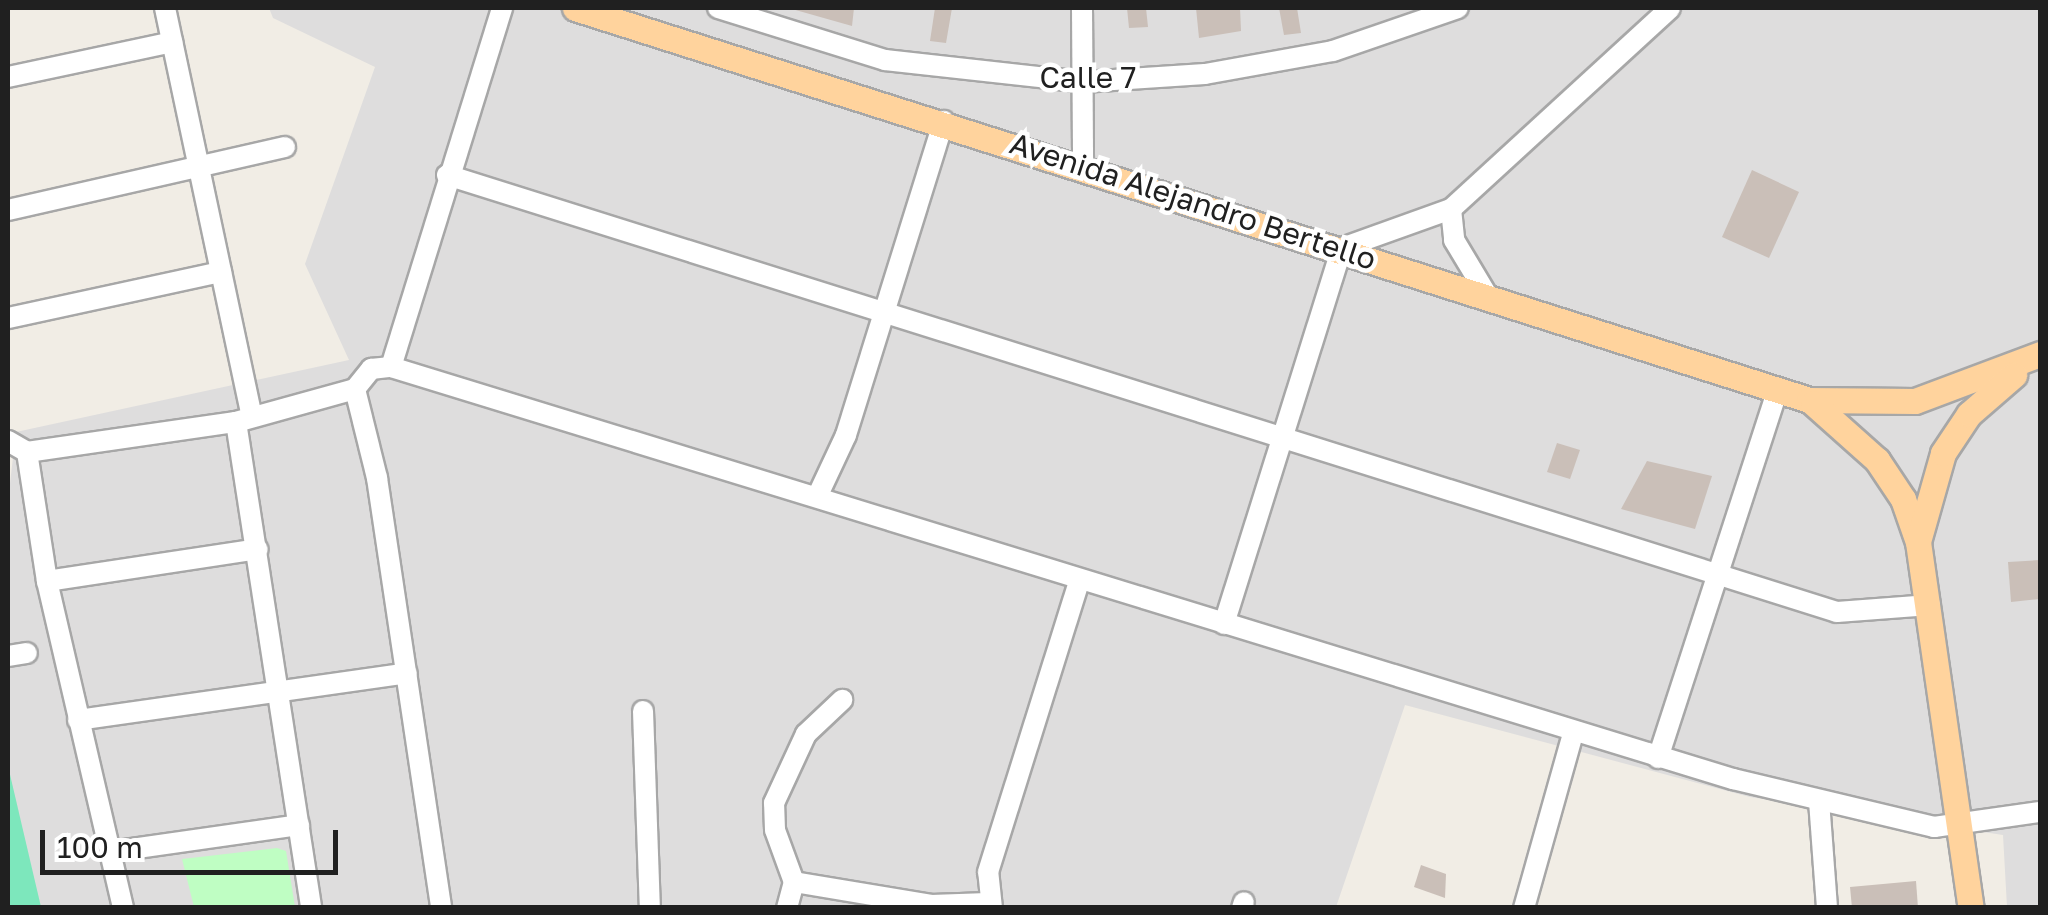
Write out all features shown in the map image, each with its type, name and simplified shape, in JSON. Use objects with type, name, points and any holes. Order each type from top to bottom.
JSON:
[{"type":"main road","name":"Avenida Alejandro Bertello","points":[[575,8],[944,121],[1809,400],[1915,401],[2040,356]]},
{"type":"main road","name":"Avenida Alejandro Bertello","points":[[1918,542],[1926,496],[1943,452],[1969,414],[2040,356]]},
{"type":"main road","name":"Avenida Alejandro Bertello","points":[[1809,400],[1877,460],[1902,499],[1918,542],[1971,908]]},
{"type":"street","points":[[165,8],[221,272],[244,420],[277,691],[311,908]]},
{"type":"street","points":[[391,366],[502,8]]},
{"type":"street","name":"Calle 7","points":[[718,8],[884,60],[1083,82],[1205,74],[1333,51],[1458,8]]},
{"type":"street","points":[[1082,8],[1083,168]]},
{"type":"street","points":[[1224,624],[1342,248],[1451,209],[1670,8]]},
{"type":"street","points":[[8,77],[172,42]]},
{"type":"street","points":[[818,497],[846,434],[944,121]]},
{"type":"street","points":[[8,210],[284,148]]},
{"type":"street","points":[[447,176],[1837,612],[1930,604]]},
{"type":"street","points":[[1451,209],[1454,240],[1488,296]]},
{"type":"street","points":[[8,318],[221,272]]},
{"type":"street","points":[[8,441],[27,452],[244,420],[356,388],[371,370],[391,366],[1658,758],[1934,827],[2040,812]]},
{"type":"street","points":[[356,388],[377,478],[440,908]]},
{"type":"street","points":[[1658,758],[1778,389]]},
{"type":"street","points":[[27,452],[47,581],[124,908]]},
{"type":"street","points":[[47,581],[258,550]]},
{"type":"street","points":[[794,882],[931,905],[990,905],[988,872],[1080,582]]},
{"type":"street","points":[[78,720],[407,674]]},
{"type":"street","points":[[787,908],[794,882],[775,830],[774,803],[806,734],[842,700]]},
{"type":"street","points":[[643,711],[650,908]]},
{"type":"street","points":[[1524,908],[1573,734]]},
{"type":"street","points":[[1819,801],[1827,908]]},
{"type":"street","points":[[110,852],[299,825]]},
{"type":"shaded area","points":[[269,8],[2040,8],[2040,907],[2007,907],[2003,835],[1750,797],[1405,705],[1336,907],[8,908],[8,500],[16,432],[349,360],[305,264],[375,67],[273,18]]},
{"type":"green space","points":[[8,766],[41,907],[8,907]]},
{"type":"green space","points":[[277,848],[286,851],[295,907],[194,907],[182,859]]},
{"type":"building","points":[[793,8],[854,8],[852,26],[792,9]]},
{"type":"building","points":[[935,8],[952,8],[946,43],[930,41]]},
{"type":"building","points":[[1127,8],[1146,8],[1148,27],[1129,28]]},
{"type":"building","points":[[1196,8],[1240,8],[1241,31],[1199,38]]},
{"type":"building","points":[[1279,8],[1297,8],[1301,33],[1284,35]]},
{"type":"building","points":[[1752,170],[1799,192],[1769,258],[1722,237]]},
{"type":"building","points":[[1557,443],[1580,450],[1570,479],[1547,472]]},
{"type":"building","points":[[1647,461],[1712,476],[1695,529],[1621,509]]},
{"type":"building","points":[[2040,560],[2040,599],[2011,602],[2008,562]]},
{"type":"building","points":[[1421,865],[1446,874],[1445,898],[1414,887]]},
{"type":"building","points":[[1916,881],[1918,908],[1852,908],[1850,887]]}]
